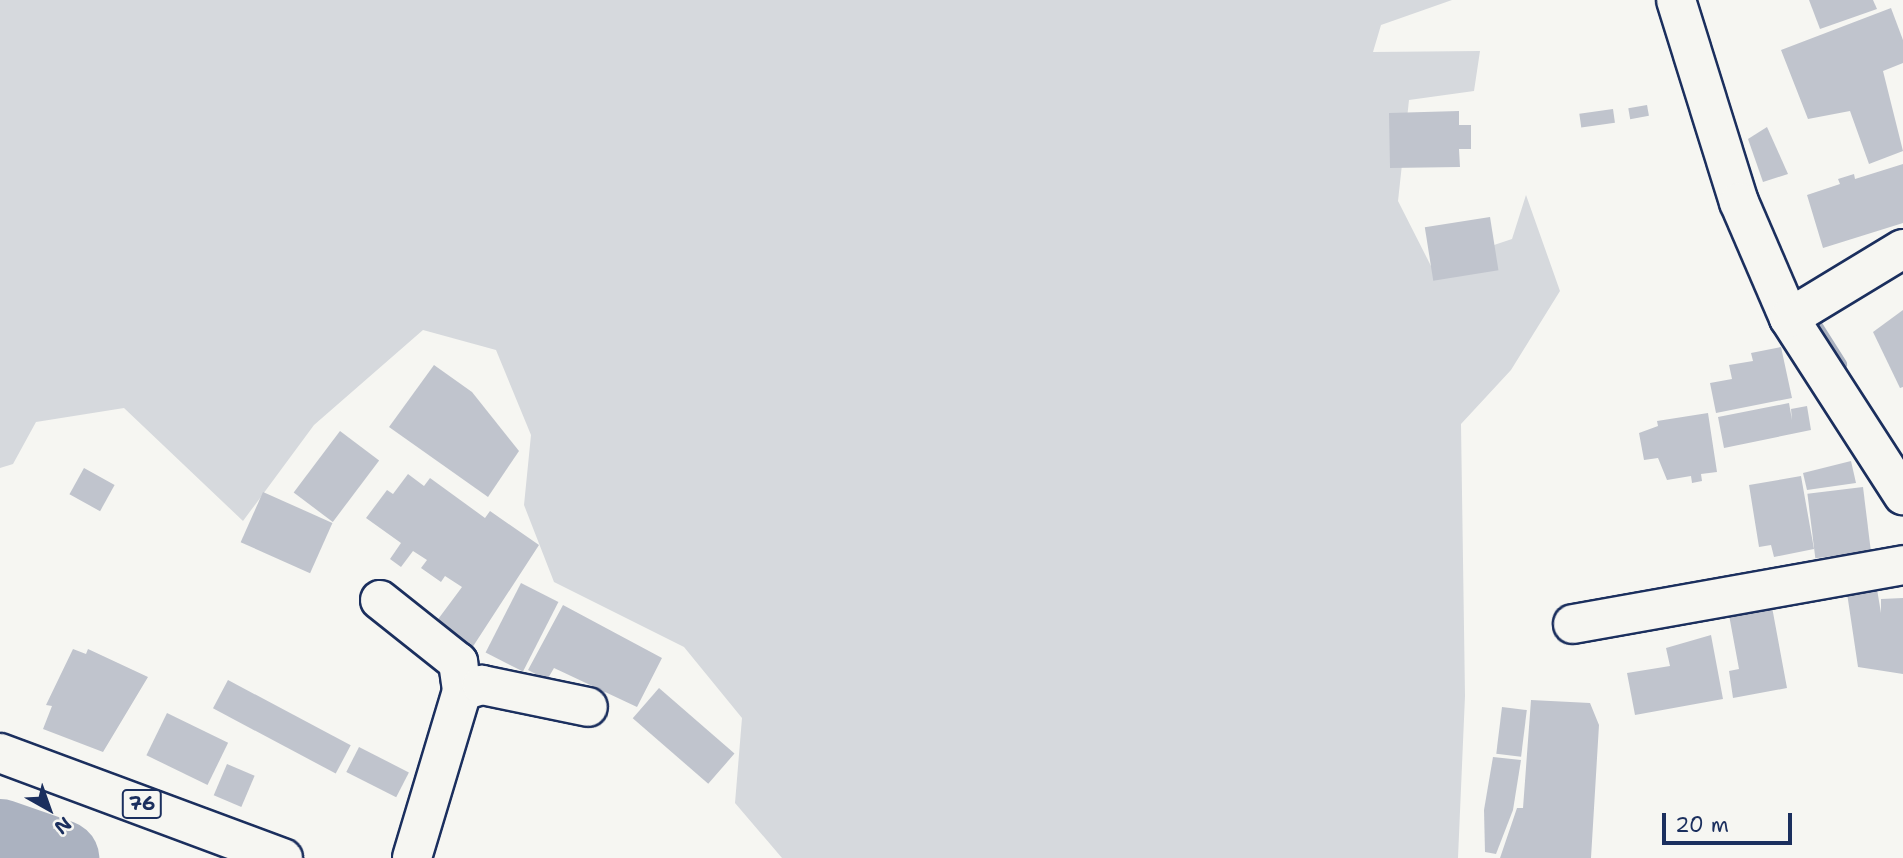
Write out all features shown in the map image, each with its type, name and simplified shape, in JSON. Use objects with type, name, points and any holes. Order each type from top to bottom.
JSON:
[{"type":"street","points":[[1676,0],[1740,202],[1789,318],[1903,495]]},
{"type":"street","points":[[1789,318],[1903,249]]},
{"type":"street","points":[[1573,624],[1903,565]]},
{"type":"street","points":[[380,600],[458,662],[462,691],[412,858]]},
{"type":"street","points":[[462,691],[482,685],[588,707]]},
{"type":"street","name":"76","points":[[0,753],[283,858]]},
{"type":"shaded area","points":[[0,0],[1452,0],[1381,25],[1373,52],[1480,51],[1474,91],[1409,100],[1398,201],[1431,266],[1512,239],[1526,195],[1560,291],[1511,370],[1461,424],[1465,696],[1458,858],[782,858],[735,803],[742,718],[684,647],[554,582],[524,505],[531,435],[496,350],[423,330],[314,425],[243,521],[124,408],[36,422],[13,464],[0,468]]},
{"type":"building","points":[[1809,0],[1873,0],[1877,9],[1820,29]]},
{"type":"building","points":[[1891,8],[1903,40],[1903,63],[1883,71],[1903,151],[1869,164],[1850,111],[1808,119],[1781,50]]},
{"type":"building","points":[[1647,105],[1649,116],[1630,119],[1628,108]]},
{"type":"building","points":[[1613,109],[1615,123],[1581,128],[1579,114]]},
{"type":"building","points":[[1459,111],[1459,125],[1471,125],[1471,149],[1459,149],[1460,167],[1390,168],[1389,113]]},
{"type":"building","points":[[1767,127],[1788,174],[1763,182],[1748,139]]},
{"type":"building","points":[[1903,164],[1903,223],[1823,248],[1807,195],[1840,184],[1838,179],[1854,174],[1855,179]]},
{"type":"building","points":[[1490,217],[1498,270],[1433,281],[1425,227]]},
{"type":"building","points":[[1903,310],[1903,387],[1900,388],[1873,332]]},
{"type":"building","points":[[1781,347],[1792,398],[1716,413],[1710,383],[1732,379],[1729,365],[1753,361],[1751,353]]},
{"type":"building","points":[[434,365],[472,392],[519,451],[488,497],[389,427]]},
{"type":"building","points":[[1789,403],[1792,420],[1791,409],[1807,406],[1811,430],[1724,448],[1718,417]]},
{"type":"building","points":[[1708,413],[1717,472],[1701,474],[1702,481],[1692,483],[1691,476],[1667,480],[1658,458],[1644,460],[1639,433],[1658,426],[1657,421]]},
{"type":"building","points":[[340,431],[379,460],[333,522],[294,492]]},
{"type":"building","points":[[1851,461],[1856,483],[1807,490],[1803,473]]},
{"type":"building","points":[[84,468],[115,485],[100,511],[69,494]]},
{"type":"building","points":[[408,474],[424,486],[430,478],[485,518],[490,511],[539,545],[472,648],[436,622],[462,587],[445,576],[441,582],[421,568],[427,560],[413,551],[401,567],[390,559],[401,543],[366,518],[387,490],[393,494]]},
{"type":"building","points":[[1801,476],[1814,549],[1774,557],[1771,545],[1759,547],[1749,485]]},
{"type":"building","points":[[1863,487],[1871,552],[1815,558],[1807,494]]},
{"type":"building","points":[[263,492],[332,523],[310,573],[241,542]]},
{"type":"building","points":[[521,583],[558,602],[523,672],[486,652]]},
{"type":"building","points":[[1877,589],[1881,613],[1881,599],[1903,598],[1903,674],[1858,667],[1847,593]]},
{"type":"building","points":[[563,605],[662,658],[637,707],[554,668],[547,680],[528,670]]},
{"type":"building","points":[[1772,607],[1787,688],[1733,698],[1729,671],[1739,669],[1729,615]]},
{"type":"building","points":[[1711,635],[1723,699],[1635,715],[1627,673],[1670,666],[1666,648]]},
{"type":"building","points":[[73,649],[86,654],[88,649],[148,677],[103,752],[43,729],[52,706],[46,705]]},
{"type":"building","points":[[228,680],[351,745],[336,774],[213,708]]},
{"type":"building","points":[[659,688],[734,754],[708,784],[633,718]]},
{"type":"building","points":[[1531,700],[1590,703],[1599,725],[1591,858],[1500,858],[1517,808],[1523,808]]},
{"type":"building","points":[[1502,707],[1527,710],[1521,757],[1496,754]]},
{"type":"building","points":[[167,713],[228,743],[208,785],[146,755]]},
{"type":"building","points":[[359,747],[409,772],[396,797],[346,772]]},
{"type":"building","points":[[1493,757],[1521,760],[1513,810],[1496,854],[1485,852],[1484,810]]},
{"type":"building","points":[[227,764],[255,776],[241,807],[214,795]]},
{"type":"waterway","points":[[1815,323],[1841,364]]},
{"type":"waterway","points":[[0,837],[60,858]]}]
